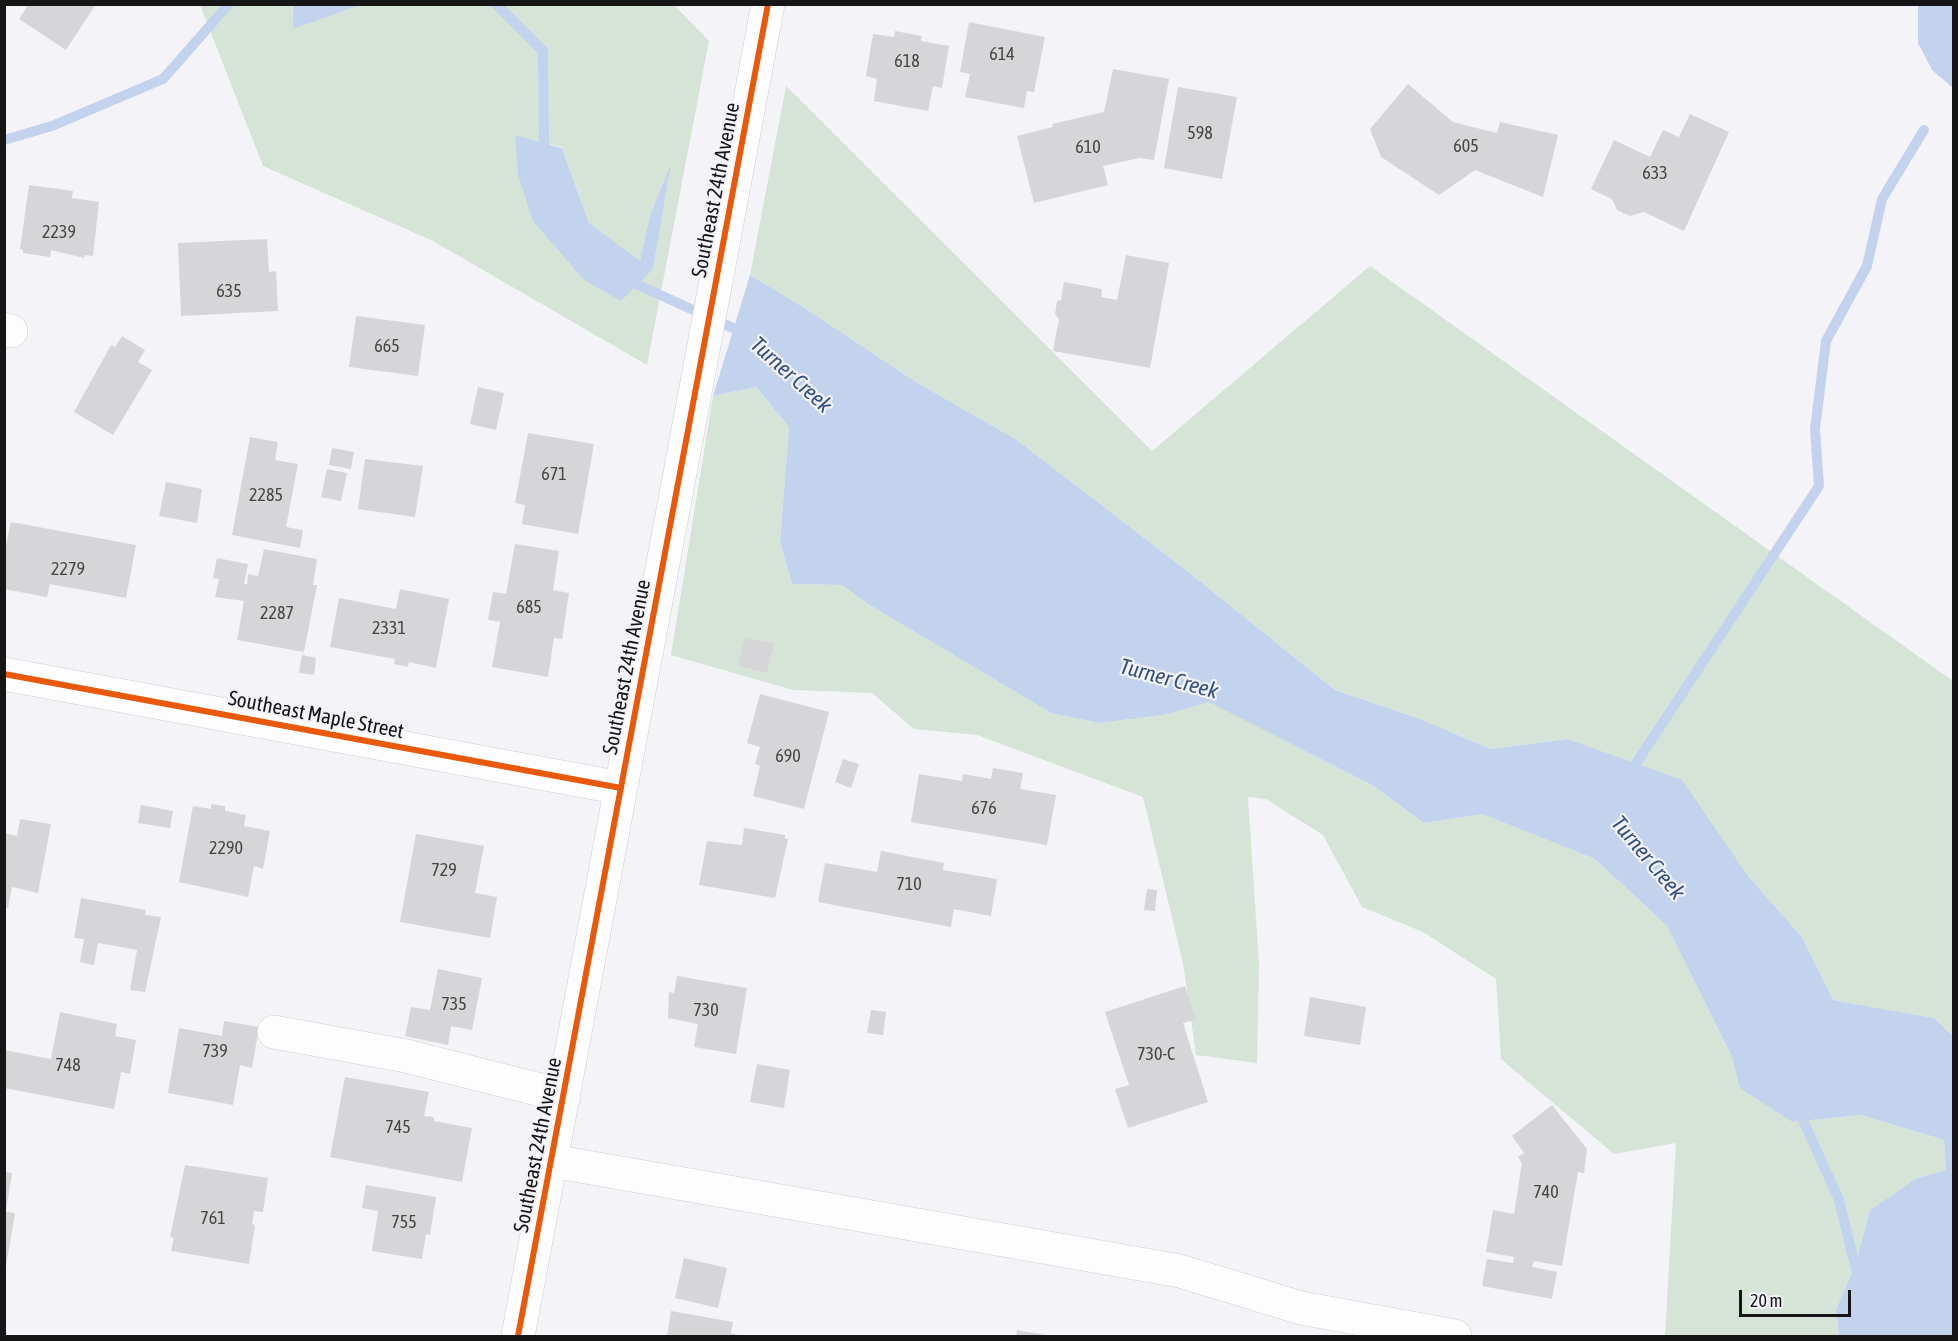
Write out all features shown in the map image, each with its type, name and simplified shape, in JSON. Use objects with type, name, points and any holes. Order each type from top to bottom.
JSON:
[{"type":"street","name":"Southeast 24th Avenue","points":[[518,1336],[768,4]]},
{"type":"street","name":"Southeast Maple Street","points":[[4,674],[621,788]]},
{"type":"street","points":[[274,1032],[406,1056],[564,1095]]},
{"type":"street","points":[[552,1161],[1180,1271],[1301,1308],[1455,1336]]},
{"type":"green space","points":[[200,5],[292,5],[294,28],[360,5],[674,5],[709,41],[647,365],[433,241],[263,166]],"holes":[[[515,136],[562,147],[589,223],[640,262],[650,215],[670,168],[653,269],[533,221]]]},
{"type":"green space","points":[[786,86],[1152,451],[1370,266],[1953,681],[1953,1036],[1934,1018],[1833,1000],[1801,936],[1748,876],[1567,739],[1491,749],[1420,719],[1335,690],[1191,574],[1017,440],[916,382],[803,307],[750,275]]},
{"type":"green space","points":[[756,387],[789,427],[780,542],[792,584],[842,585],[868,604],[1051,713],[1099,723],[1163,715],[1209,701],[1372,785],[1424,823],[1482,814],[1595,859],[1667,926],[1732,1057],[1741,1088],[1792,1122],[1861,1115],[1944,1140],[1946,1170],[1917,1178],[1870,1210],[1855,1266],[1836,1309],[1839,1336],[1665,1336],[1676,1143],[1614,1154],[1501,1059],[1496,979],[1423,932],[1362,907],[1323,835],[1266,799],[1248,797],[1259,964],[1257,1063],[1196,1055],[1183,963],[1143,797],[977,735],[914,729],[872,693],[793,690],[671,655],[713,396]]},
{"type":"water","points":[[293,4],[360,4],[360,5],[293,29]]},
{"type":"water","points":[[1918,5],[1953,5],[1953,88],[1932,70],[1918,43]]},
{"type":"water","points":[[515,135],[562,148],[589,223],[640,261],[650,215],[671,164],[653,269],[621,301],[584,280],[533,221],[518,175]]},
{"type":"water","points":[[750,275],[803,307],[916,382],[1017,440],[1191,574],[1335,690],[1420,719],[1491,749],[1567,739],[1682,780],[1748,876],[1801,936],[1833,1000],[1934,1018],[1953,1036],[1953,1336],[1839,1336],[1836,1309],[1855,1266],[1870,1210],[1917,1178],[1946,1170],[1944,1140],[1861,1115],[1792,1122],[1740,1088],[1732,1057],[1667,926],[1595,859],[1482,814],[1424,823],[1372,785],[1209,702],[1163,715],[1099,723],[1051,713],[868,604],[842,585],[792,584],[780,542],[789,427],[756,387],[713,396]]},
{"type":"building","points":[[29,4],[96,4],[66,50],[19,19]]},
{"type":"building","points":[[969,22],[1045,37],[1034,92],[1027,91],[1024,108],[965,97],[970,74],[960,72]]},
{"type":"building","points":[[895,31],[922,36],[921,41],[949,46],[942,88],[933,86],[928,111],[874,101],[877,79],[866,76],[873,34],[894,37]]},
{"type":"building","points":[[1113,69],[1169,79],[1154,160],[1139,158],[1103,166],[1108,185],[1034,203],[1017,136],[1053,127],[1052,124],[1104,112]]},
{"type":"building","points":[[1408,84],[1453,122],[1497,133],[1500,122],[1558,135],[1543,197],[1475,170],[1439,195],[1381,157],[1370,129]]},
{"type":"building","points":[[1178,87],[1237,97],[1222,179],[1164,168]]},
{"type":"building","points":[[1690,114],[1729,132],[1684,231],[1644,212],[1630,216],[1617,210],[1612,199],[1591,189],[1614,140],[1650,157],[1663,130],[1679,137]]},
{"type":"building","points":[[29,185],[73,191],[72,198],[99,202],[93,256],[85,255],[84,258],[51,250],[50,257],[23,253],[20,249]]},
{"type":"building","points":[[267,239],[269,272],[276,271],[278,311],[181,316],[178,243]]},
{"type":"building","points":[[1126,255],[1169,263],[1150,368],[1053,351],[1059,319],[1055,314],[1057,301],[1061,300],[1064,282],[1102,289],[1101,297],[1117,300]]},
{"type":"building","points":[[356,316],[425,325],[418,376],[349,367]]},
{"type":"building","points":[[122,336],[145,350],[138,362],[152,370],[113,435],[74,412],[111,345],[115,347]]},
{"type":"building","points":[[478,387],[504,393],[496,430],[470,424]]},
{"type":"building","points":[[528,433],[594,444],[578,534],[522,524],[525,505],[515,503]]},
{"type":"building","points":[[250,437],[278,442],[275,460],[298,464],[286,527],[303,530],[300,548],[232,535]]},
{"type":"building","points":[[332,448],[354,452],[351,469],[329,465]]},
{"type":"building","points":[[365,459],[423,466],[415,517],[358,509]]},
{"type":"building","points":[[327,469],[347,473],[341,501],[321,497]]},
{"type":"building","points":[[166,482],[202,489],[197,523],[159,516]]},
{"type":"building","points":[[11,522],[136,545],[126,598],[50,584],[47,597],[4,589],[4,554]]},
{"type":"building","points":[[515,544],[559,551],[553,590],[569,593],[562,639],[554,638],[548,677],[492,667],[500,622],[488,620],[493,592],[506,594]]},
{"type":"building","points":[[264,549],[317,559],[313,585],[317,585],[304,652],[237,640],[244,601],[215,597],[219,579],[213,578],[217,558],[248,564],[244,584],[247,584],[248,574],[258,576]]},
{"type":"building","points":[[400,589],[449,599],[436,668],[409,662],[408,667],[394,664],[395,659],[330,647],[339,598],[396,609]]},
{"type":"building","points":[[745,637],[774,644],[767,673],[738,666]]},
{"type":"building","points":[[302,655],[316,658],[314,675],[299,673]]},
{"type":"building","points":[[760,694],[829,712],[804,809],[753,796],[760,766],[755,764],[760,747],[747,743]]},
{"type":"building","points":[[843,759],[859,764],[851,788],[835,782]]},
{"type":"building","points":[[993,768],[1023,773],[1020,789],[1056,795],[1047,845],[911,822],[919,774],[962,781],[963,774],[991,779]]},
{"type":"building","points":[[211,804],[225,806],[225,811],[246,815],[244,826],[270,831],[263,869],[254,866],[248,897],[179,882],[193,806],[211,809]]},
{"type":"building","points":[[141,805],[173,811],[170,828],[138,823]]},
{"type":"building","points":[[20,819],[51,824],[38,893],[12,887],[8,908],[4,908],[4,833],[17,836]]},
{"type":"building","points":[[744,828],[785,835],[785,839],[788,839],[775,898],[699,885],[707,841],[742,845]]},
{"type":"building","points":[[416,834],[484,846],[475,893],[497,897],[490,938],[400,922]]},
{"type":"building","points":[[881,851],[944,863],[943,870],[997,879],[991,916],[954,909],[951,927],[818,902],[825,863],[877,872]]},
{"type":"building","points":[[1147,889],[1157,890],[1155,911],[1144,910]]},
{"type":"building","points":[[81,898],[146,910],[145,915],[161,917],[145,992],[130,990],[137,950],[98,943],[94,965],[80,962],[84,939],[74,938]]},
{"type":"building","points":[[438,969],[482,978],[472,1030],[451,1026],[448,1045],[405,1036],[411,1007],[430,1010]]},
{"type":"building","points":[[677,976],[747,988],[736,1054],[694,1047],[698,1024],[668,1018],[669,992],[674,993]]},
{"type":"building","points":[[1185,986],[1196,1020],[1183,1023],[1208,1102],[1128,1128],[1115,1089],[1129,1085],[1105,1012]]},
{"type":"building","points":[[1310,997],[1366,1007],[1360,1045],[1304,1036]]},
{"type":"building","points":[[871,1010],[886,1012],[883,1035],[867,1033]]},
{"type":"building","points":[[60,1012],[117,1024],[115,1036],[136,1040],[130,1074],[121,1072],[114,1109],[4,1088],[4,1050],[51,1059]]},
{"type":"building","points":[[224,1021],[259,1027],[252,1068],[240,1065],[233,1105],[168,1093],[179,1028],[222,1036]]},
{"type":"building","points":[[757,1064],[790,1070],[784,1108],[750,1102]]},
{"type":"building","points":[[345,1077],[429,1092],[424,1116],[434,1117],[434,1121],[472,1128],[462,1182],[330,1157]]},
{"type":"building","points":[[1552,1105],[1587,1149],[1584,1173],[1578,1172],[1562,1266],[1534,1261],[1532,1267],[1557,1272],[1552,1299],[1482,1286],[1487,1259],[1513,1263],[1514,1257],[1486,1252],[1493,1210],[1514,1214],[1522,1163],[1518,1157],[1524,1153],[1512,1136]]},
{"type":"building","points":[[185,1165],[268,1178],[263,1212],[254,1211],[252,1224],[255,1225],[249,1264],[171,1251],[174,1238],[170,1237]]},
{"type":"building","points":[[4,1172],[12,1173],[6,1211],[4,1211]]},
{"type":"building","points":[[366,1185],[436,1197],[430,1235],[426,1234],[422,1259],[372,1251],[378,1211],[362,1208]]},
{"type":"building","points":[[4,1211],[15,1213],[6,1267],[4,1267]]},
{"type":"building","points":[[684,1258],[727,1268],[718,1308],[675,1298]]},
{"type":"building","points":[[671,1311],[733,1322],[731,1333],[741,1336],[667,1336]]},
{"type":"building","points":[[1017,1330],[1046,1335],[1046,1336],[1016,1336]]},
{"type":"waterway","points":[[4,140],[52,126],[163,79],[229,4]]},
{"type":"waterway","name":"Turner Creek","points":[[496,4],[543,51],[544,144],[547,155]]},
{"type":"waterway","points":[[1629,774],[1819,486],[1815,429],[1826,341],[1867,266],[1882,199],[1924,130]]},
{"type":"waterway","name":"Turner Creek","points":[[626,277],[636,284],[744,333]]},
{"type":"waterway","name":"Turner Creek","points":[[1798,1109],[1839,1200],[1858,1278]]},
{"type":"cycle path","points":[[518,1336],[768,4]]},
{"type":"cycle path","points":[[4,674],[621,788]]}]
